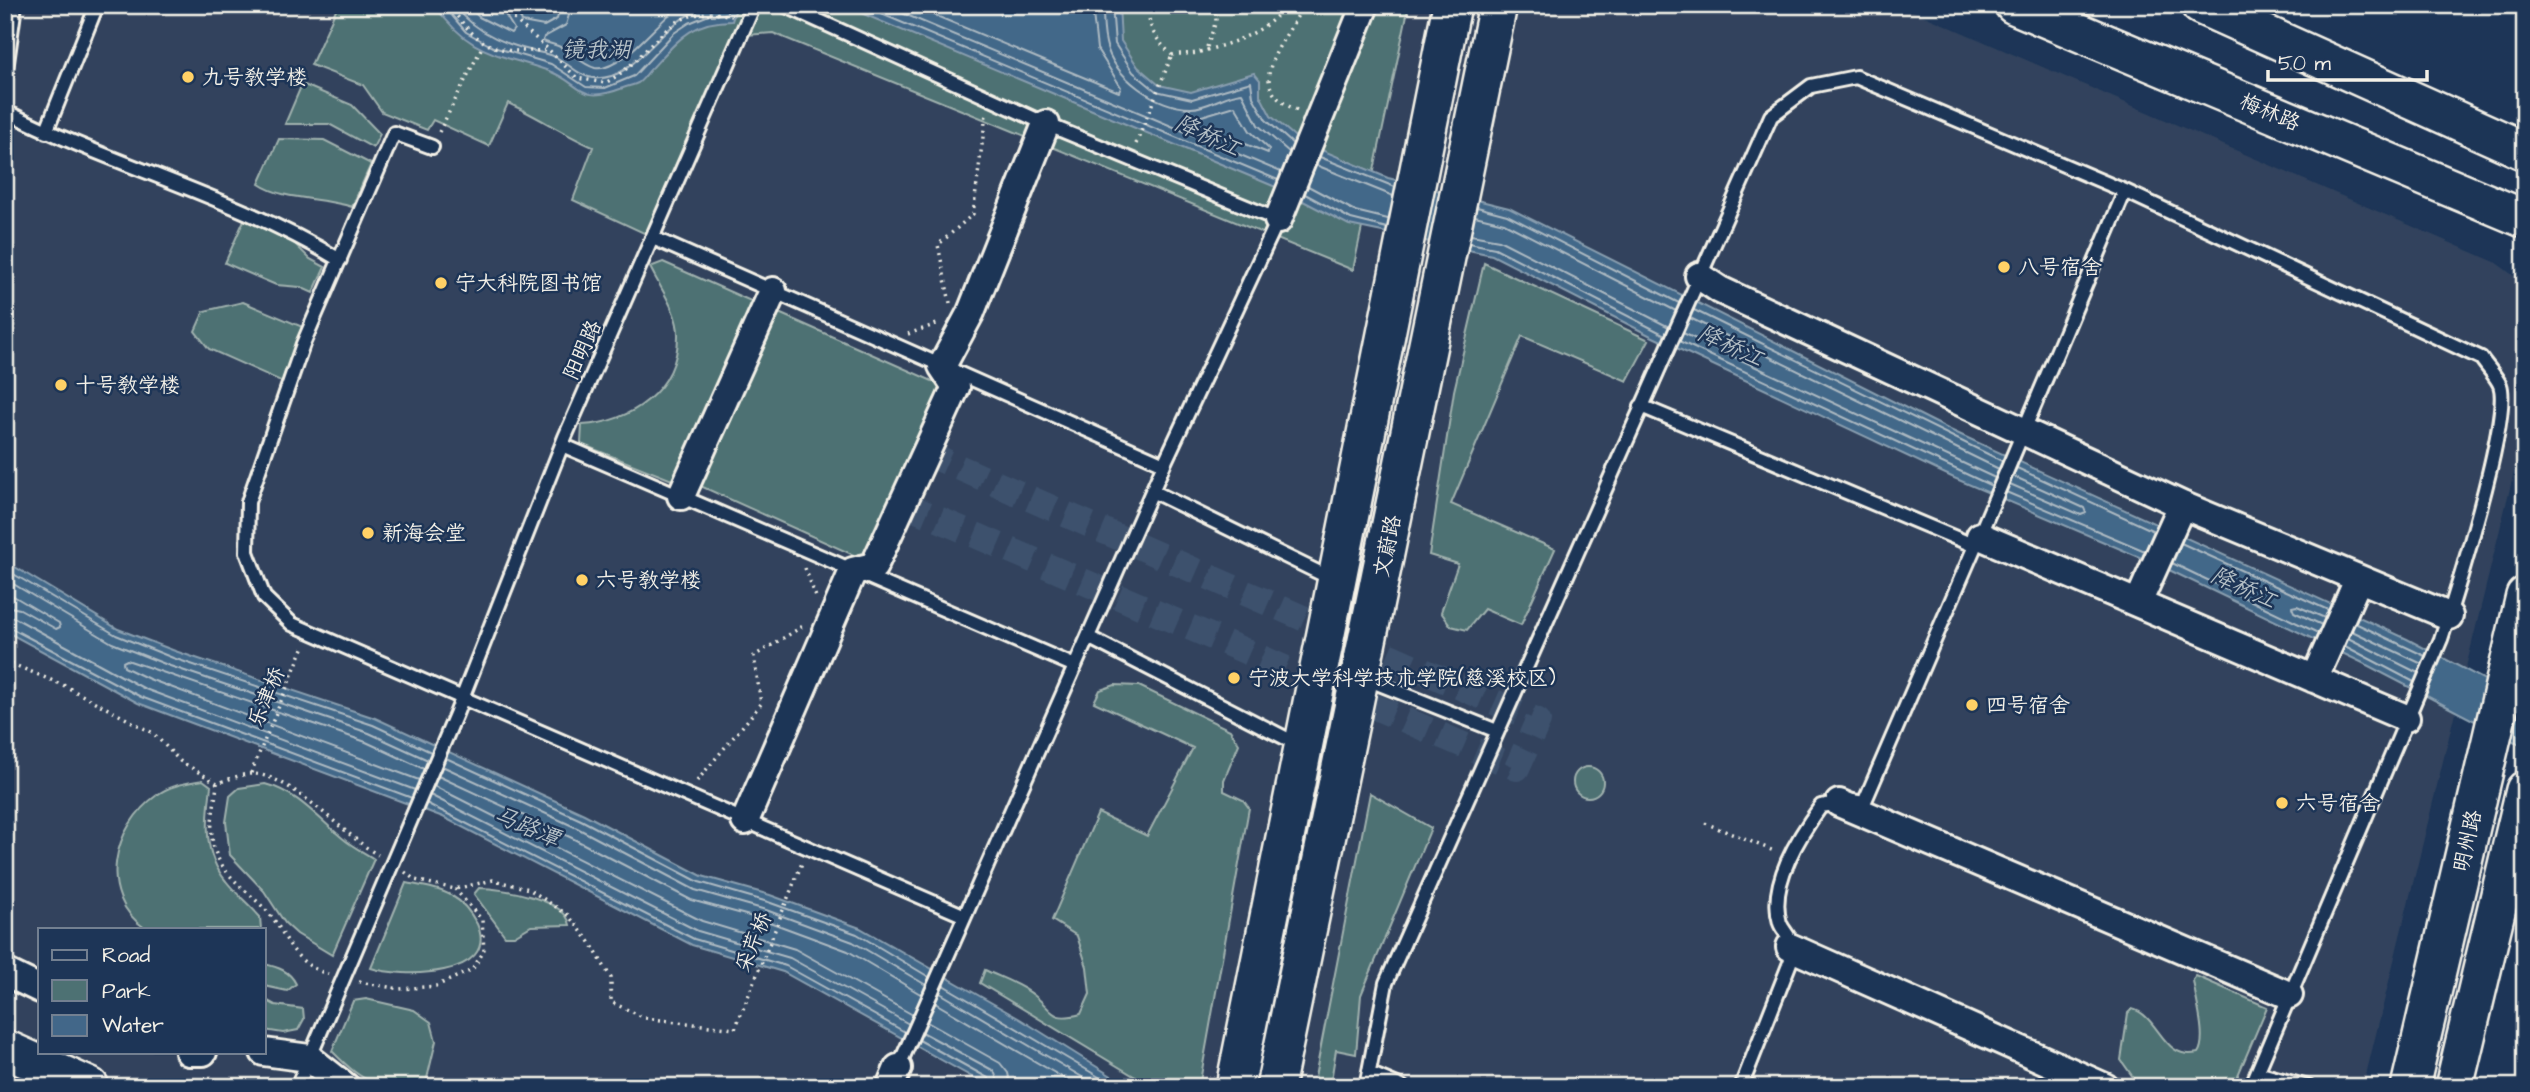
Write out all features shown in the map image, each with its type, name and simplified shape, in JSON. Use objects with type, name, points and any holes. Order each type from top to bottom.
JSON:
[{"type":"main road","name":"文蔚路","points":[[1235,1087],[1452,5]]},
{"type":"main road","name":"文蔚路","points":[[1275,1087],[1498,5]]},
{"type":"main road","name":"梅林路","points":[[2014,5],[2525,219]]},
{"type":"main road","points":[[2200,5],[2525,151]]},
{"type":"main road","name":"明州路","points":[[2410,1087],[2525,596]]},
{"type":"main road","points":[[2454,1087],[2525,790]]},
{"type":"main road","points":[[5,1049],[90,1087]]},
{"type":"street","points":[[1278,219],[1365,5]]},
{"type":"street","points":[[745,821],[825,621],[853,570],[874,566],[956,387],[942,366],[1046,124]]},
{"type":"street","points":[[1697,280],[2182,505],[2358,580],[2445,628]]},
{"type":"street","points":[[681,496],[773,290]]},
{"type":"street","points":[[2138,603],[2182,505]]},
{"type":"street","points":[[1977,541],[2138,603],[2406,718]]},
{"type":"street","points":[[2314,679],[2358,580]]},
{"type":"street","points":[[1839,803],[2289,995]]},
{"type":"street","points":[[1790,947],[2105,1087]]},
{"type":"street","points":[[5,972],[38,988]]},
{"type":"street","points":[[266,1052],[309,1058],[346,1087]]},
{"type":"lane","points":[[5,77],[15,5]]},
{"type":"lane","points":[[46,132],[97,5]]},
{"type":"lane","name":"阳明路","points":[[298,1087],[463,697],[562,445],[754,5]]},
{"type":"lane","points":[[784,5],[1046,124],[1278,219],[1164,464],[894,1077]]},
{"type":"lane","points":[[1366,1087],[1386,984],[1771,116],[1811,86],[1856,77],[2125,191],[2481,358],[2501,387],[2496,440],[2465,567],[2445,628],[2251,1087]]},
{"type":"lane","points":[[5,111],[46,132],[295,233],[340,260]]},
{"type":"lane","points":[[432,147],[394,132],[303,344],[248,502],[247,552],[264,597],[292,624],[965,915]]},
{"type":"lane","points":[[1741,1087],[1791,960],[1789,939],[1780,925],[1777,898],[1790,858],[1803,831],[1821,806],[1864,803],[2025,431],[2125,191]]},
{"type":"lane","points":[[653,238],[1164,464]]},
{"type":"lane","points":[[1641,406],[1977,541]]},
{"type":"lane","points":[[562,445],[1075,666]]},
{"type":"lane","points":[[1152,491],[1336,581]]},
{"type":"lane","points":[[1088,637],[1303,747]]},
{"type":"lane","points":[[1360,676],[1497,731]]},
{"type":"lane","points":[[1369,1073],[1402,1087]]},
{"type":"lane","points":[[2257,1073],[2308,1087]]},
{"type":"path","points":[[449,5],[483,45],[513,51],[549,50]]},
{"type":"path","points":[[498,5],[577,78],[605,83],[627,71],[661,32],[687,15],[717,13],[748,20]]},
{"type":"path","points":[[1149,5],[1148,23],[1155,37],[1172,55]]},
{"type":"path","points":[[1172,55],[1202,52],[1206,48],[1216,21],[1215,5]]},
{"type":"path","points":[[1206,48],[1234,43],[1258,32],[1286,5]]},
{"type":"path","points":[[1303,5],[1269,63],[1270,85],[1281,102],[1316,125]]},
{"type":"path","points":[[432,147],[483,45]]},
{"type":"path","points":[[1136,145],[1172,55]]},
{"type":"path","points":[[886,341],[962,315],[938,245],[973,214],[988,98]]},
{"type":"path","points":[[686,795],[761,704],[754,656],[825,621],[797,547]]},
{"type":"path","name":"乐津桥","points":[[251,773],[298,660]]},
{"type":"path","points":[[5,662],[63,685],[153,733],[180,761],[218,783],[251,773],[295,788],[363,846],[415,880],[454,889],[482,920],[484,951],[472,970],[436,986],[400,989],[345,980],[317,971],[293,953],[268,911],[228,876],[212,838],[218,783]]},
{"type":"path","points":[[1704,823],[1790,858]]},
{"type":"path","name":"采芹桥","points":[[454,889],[493,880],[529,889],[568,915],[590,942],[611,978],[611,1002],[645,1018],[735,1029],[808,848]]},
{"type":"shaded area","name":"宁波大学科学技术学院(慈溪校区)","points":[[5,5],[1899,5],[2495,262],[2525,284],[2525,427],[2363,1087],[121,1087],[47,1054],[266,1054],[266,928],[38,928],[38,1050],[5,1035]]},
{"type":"green space","points":[[338,5],[1409,5],[1353,270],[773,33],[733,36],[646,234],[573,200],[593,147],[519,108],[508,103],[489,146],[433,120],[427,130],[382,112],[363,85],[311,65]]},
{"type":"green space","points":[[302,84],[352,105],[380,134],[373,148],[329,124],[285,124]]},
{"type":"green space","points":[[279,139],[324,140],[371,164],[352,207],[292,196],[259,184]]},
{"type":"green space","points":[[244,220],[290,239],[310,259],[325,267],[313,293],[300,287],[276,285],[225,263]]},
{"type":"green space","points":[[663,262],[760,305],[682,484],[581,444],[582,425],[617,418],[633,410],[648,400],[670,372],[676,355],[677,327],[672,310],[650,267]]},
{"type":"green space","points":[[1484,263],[1649,340],[1627,381],[1522,336],[1451,504],[1555,549],[1521,625],[1484,609],[1467,630],[1451,626],[1441,612],[1458,564],[1429,555],[1454,391]]},
{"type":"green space","points":[[243,302],[305,328],[283,382],[209,349],[195,331],[204,311]]},
{"type":"green space","points":[[772,310],[946,387],[869,562],[696,484]]},
{"type":"green space","points":[[1115,685],[1139,686],[1230,730],[1239,744],[1224,780],[1224,791],[1243,800],[1249,808],[1199,1087],[1152,1087],[980,983],[985,970],[1024,988],[1058,1016],[1081,1014],[1090,994],[1087,967],[1077,936],[1052,920],[1098,813],[1147,836],[1193,748],[1094,702],[1100,690]]},
{"type":"green space","points":[[1588,767],[1599,771],[1603,782],[1599,793],[1588,797],[1577,793],[1573,782],[1577,771]]},
{"type":"green space","points":[[203,780],[211,786],[208,835],[213,859],[226,881],[260,917],[261,928],[145,928],[130,915],[120,898],[116,861],[130,824],[142,808],[157,795],[179,785]]},
{"type":"green space","points":[[265,784],[299,800],[346,841],[374,859],[332,955],[297,934],[285,923],[264,891],[230,855],[226,822],[230,796],[239,788]]},
{"type":"green space","points":[[1370,793],[1431,828],[1361,995],[1356,1054],[1336,1050],[1330,1087],[1313,1087]]},
{"type":"green space","points":[[406,883],[441,891],[456,898],[463,905],[477,924],[481,942],[475,955],[462,964],[424,973],[371,968]]},
{"type":"green space","points":[[479,888],[517,893],[546,902],[566,916],[570,925],[531,926],[514,936],[505,936],[474,894]]},
{"type":"green space","points":[[266,965],[283,970],[290,976],[296,984],[287,991],[266,986]]},
{"type":"green space","points":[[2196,976],[2267,1007],[2233,1087],[2140,1087],[2121,1060],[2128,1013],[2132,1009],[2141,1013],[2177,1051],[2186,1054],[2198,1053],[2202,1038],[2193,980]]},
{"type":"green space","points":[[366,999],[414,1010],[431,1022],[436,1041],[425,1087],[374,1082],[355,1072],[332,1051],[353,1001]]},
{"type":"green space","points":[[266,1000],[275,1005],[303,1009],[304,1019],[298,1030],[283,1033],[266,1030]]},
{"type":"water","name":"镜我湖","points":[[434,5],[529,5],[532,9],[543,10],[550,5],[737,5],[732,21],[696,28],[671,48],[638,83],[596,94],[581,90],[546,70],[484,50],[460,34]]},
{"type":"water","name":"降桥江","points":[[842,5],[1119,5],[1121,41],[1138,67],[1159,85],[1191,92],[1254,73],[1260,80],[1260,95],[1271,116],[1300,141],[1388,178],[1509,208],[1948,429],[2407,639],[2525,701],[2525,747],[2363,663],[2165,568],[1954,478],[1651,336],[1492,255],[1349,225],[1278,188]]},
{"type":"water","name":"马路潭","points":[[5,561],[118,629],[175,651],[375,718],[584,814],[702,876],[770,895],[860,928],[1020,1019],[1129,1087],[990,1087],[783,972],[692,945],[443,817],[138,703],[5,631]]},
{"type":"tunnel","points":[[903,504],[1517,768],[1538,721],[926,453]]},
{"type":"place","name":"九号教学楼","points":[[188,77]]},
{"type":"place","name":"八号宿舍","points":[[2004,267]]},
{"type":"place","name":"宁大科院图书馆","points":[[441,283]]},
{"type":"place","name":"十号教学楼","points":[[61,385]]},
{"type":"place","name":"新海会堂","points":[[368,533]]},
{"type":"place","name":"六号教学楼","points":[[582,580]]},
{"type":"place","name":"宁波大学科学技术学院(慈溪校区)","points":[[1234,678]]},
{"type":"place","name":"四号宿舍","points":[[1972,705]]},
{"type":"place","name":"六号宿舍","points":[[2282,803]]}]
